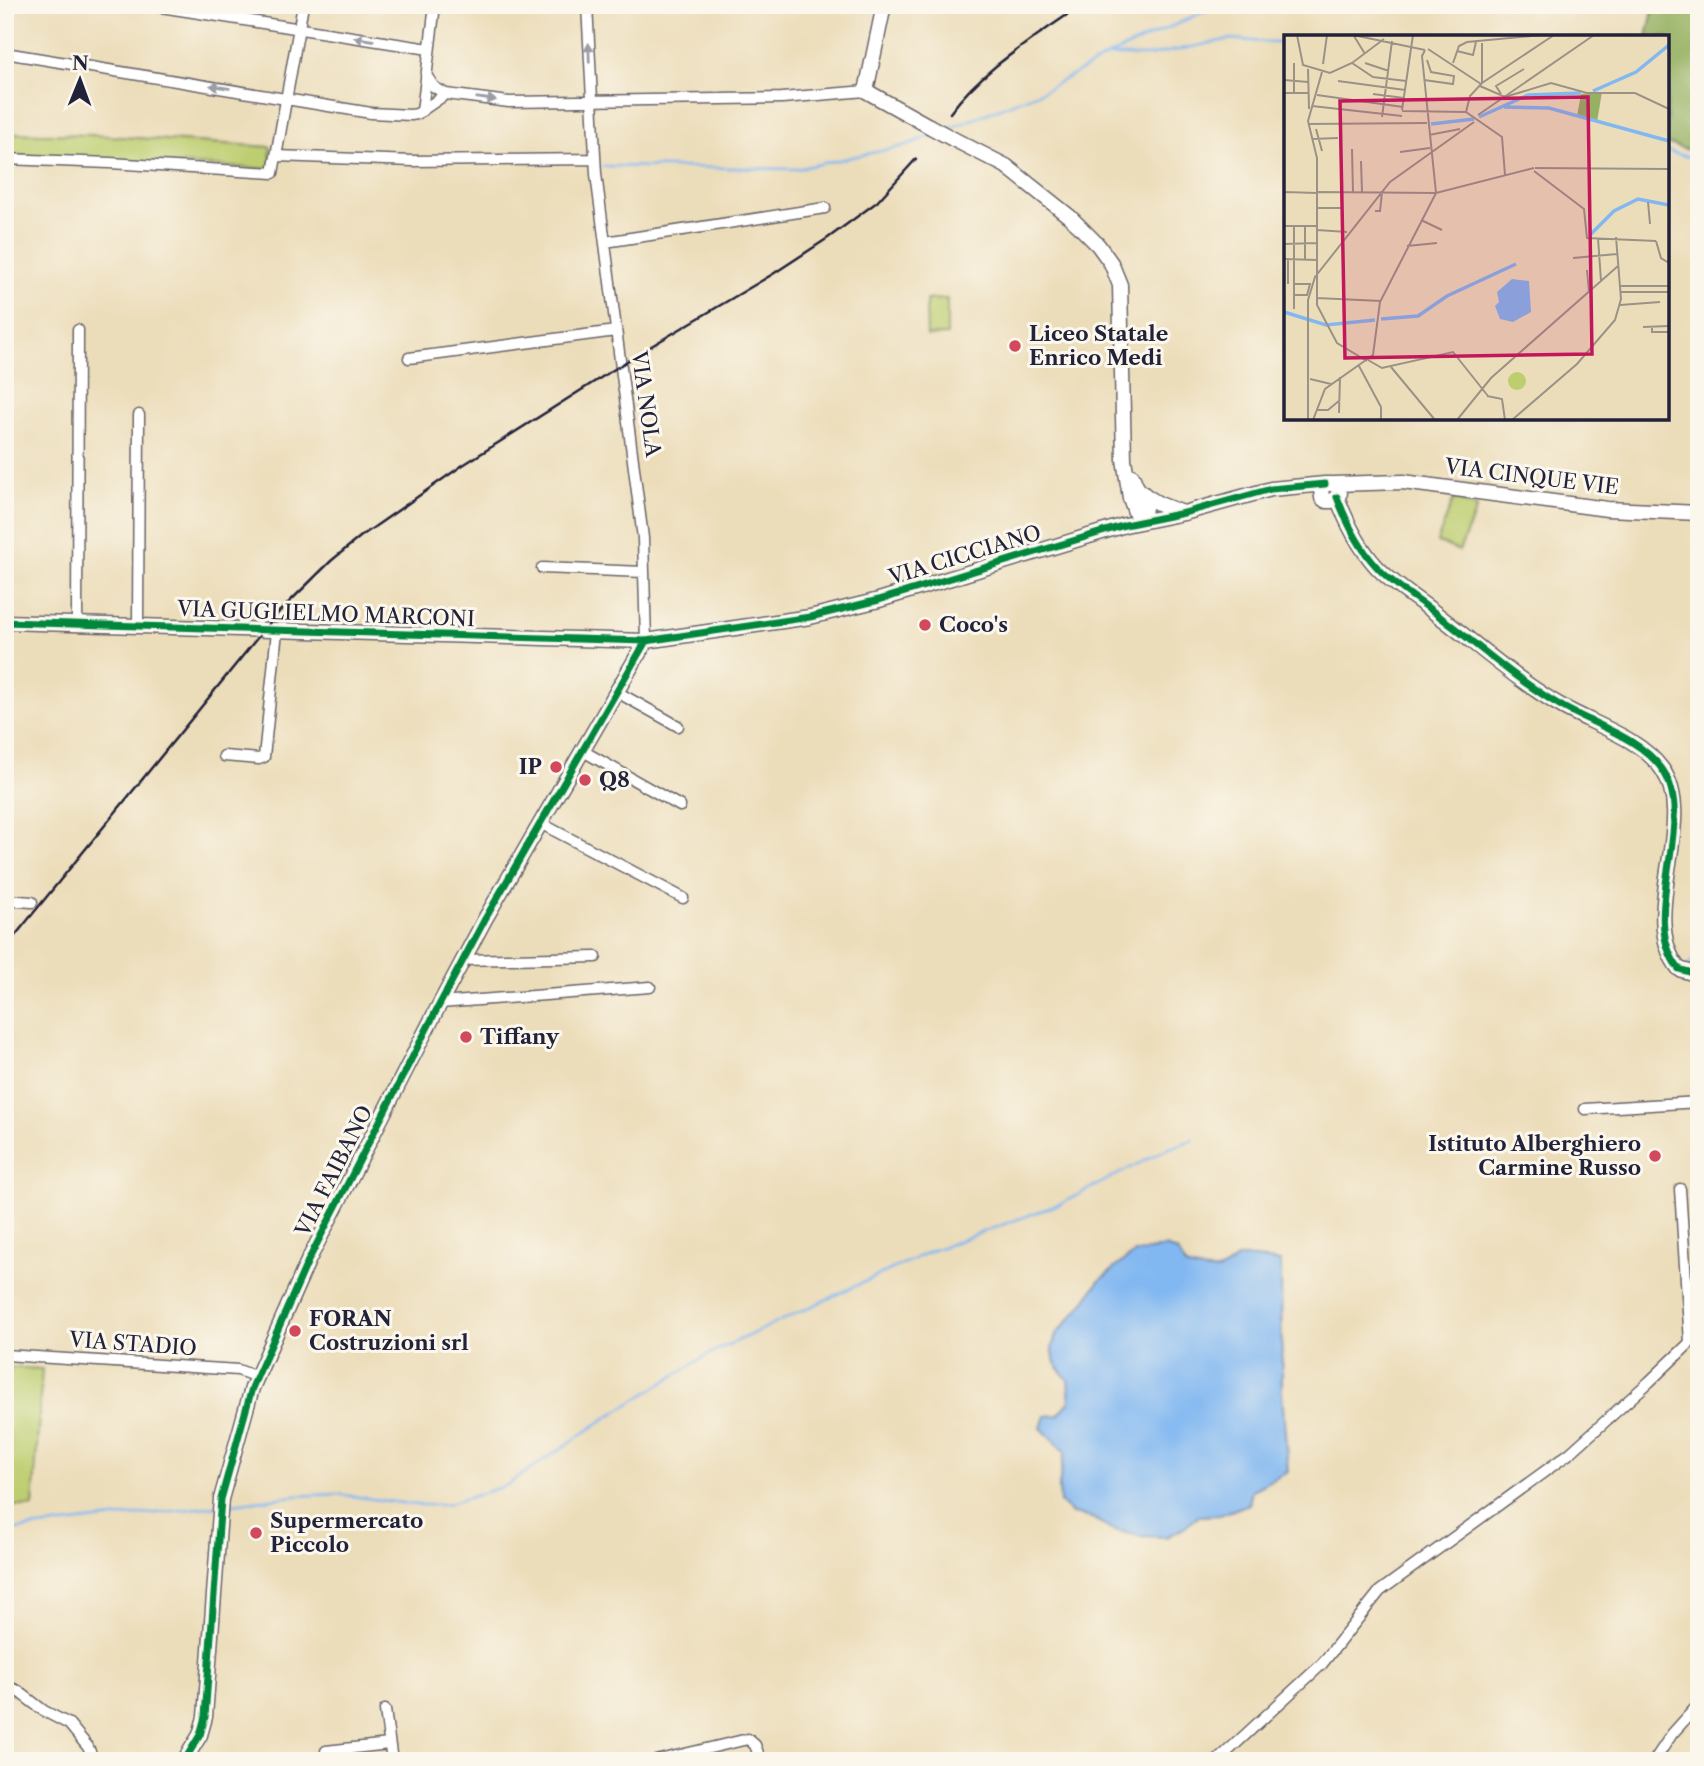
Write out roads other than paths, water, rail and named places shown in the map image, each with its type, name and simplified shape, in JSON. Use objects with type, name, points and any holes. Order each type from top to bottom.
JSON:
[{"type":"street","points":[[148,5],[184,8],[429,49]]},
{"type":"street","points":[[5,159],[273,173],[303,5]]},
{"type":"street","points":[[422,111],[435,5]]},
{"type":"street","points":[[277,156],[414,161],[595,160],[587,5]]},
{"type":"street","points":[[866,91],[884,5]]},
{"type":"street","points":[[5,53],[371,113],[411,115],[422,111],[446,94]]},
{"type":"street","points":[[426,75],[434,87],[446,94],[509,102],[782,98],[866,91],[1006,166],[1070,217],[1098,245],[1111,263],[1120,285],[1125,459],[1134,493],[1145,507],[1143,521]]},
{"type":"street","name":"VIA NOLA","points":[[595,160],[638,485],[643,538],[646,640]]},
{"type":"street","points":[[605,242],[825,208]]},
{"type":"street","points":[[77,624],[78,330]]},
{"type":"street","points":[[410,358],[616,331]]},
{"type":"street","points":[[138,625],[139,415]]},
{"type":"street","name":"VIA CINQUE VIE","points":[[1330,493],[1360,484],[1403,482],[1607,509],[1699,513]]},
{"type":"street","name":"VIA CICCIANO","points":[[646,640],[810,617],[879,600],[1125,525],[1184,513],[1249,494],[1291,487],[1330,493]]},
{"type":"street","points":[[1134,493],[1184,513]]},
{"type":"street","points":[[1125,525],[1134,493]]},
{"type":"street","points":[[1330,493],[1378,569],[1524,680],[1561,706],[1630,742],[1651,756],[1663,770],[1674,804],[1663,919],[1665,943],[1679,970],[1699,975]]},
{"type":"street","points":[[542,568],[644,572]]},
{"type":"street","name":"VIA GUGLIELMO MARCONI","points":[[5,622],[646,640]]},
{"type":"street","points":[[224,756],[259,759],[264,757],[277,631]]},
{"type":"street","name":"VIA FAIBANO","points":[[184,1761],[200,1735],[205,1717],[220,1505],[257,1377],[308,1261],[440,1003],[646,640]]},
{"type":"street","points":[[617,692],[678,726]]},
{"type":"street","points":[[583,751],[680,806]]},
{"type":"street","points":[[542,824],[682,898]]},
{"type":"street","points":[[5,900],[32,902]]},
{"type":"street","points":[[463,960],[596,957]]},
{"type":"street","points":[[440,1003],[650,986]]},
{"type":"street","points":[[1585,1109],[1699,1102]]},
{"type":"street","points":[[1680,1189],[1690,1342]]},
{"type":"street","points":[[1217,1761],[1322,1664],[1380,1591],[1570,1453],[1699,1334]]},
{"type":"street","name":"VIA STADIO","points":[[5,1355],[238,1370],[257,1377]]},
{"type":"street","points":[[5,1685],[18,1690],[44,1712],[69,1724],[88,1747],[94,1761]]},
{"type":"street","points":[[1654,1761],[1672,1734],[1699,1704]]},
{"type":"street","points":[[385,1710],[392,1761]]},
{"type":"street","points":[[655,1761],[748,1739],[755,1745],[761,1761]]},
{"type":"street","points":[[326,1751],[389,1744]]},
{"type":"water","points":[[1165,1247],[1178,1252],[1185,1266],[1207,1271],[1225,1268],[1237,1258],[1281,1262],[1282,1392],[1288,1472],[1252,1490],[1249,1504],[1220,1515],[1199,1516],[1166,1537],[1140,1536],[1110,1529],[1093,1518],[1072,1514],[1060,1502],[1059,1486],[1065,1452],[1041,1428],[1045,1416],[1058,1415],[1070,1401],[1068,1380],[1055,1363],[1052,1347],[1057,1333],[1099,1281],[1117,1266],[1135,1253]]},
{"type":"waterway","points":[[948,129],[1043,91],[1108,56],[1218,5]]},
{"type":"waterway","points":[[1109,56],[1148,56],[1231,39],[1284,44]]},
{"type":"waterway","points":[[602,166],[796,169],[904,146],[935,134]]},
{"type":"waterway","points":[[1669,152],[1699,160]]},
{"type":"waterway","points":[[1689,965],[1699,956]]},
{"type":"waterway","points":[[225,1505],[294,1496],[337,1494],[416,1505],[446,1505],[507,1485],[603,1420],[709,1354],[931,1251],[1062,1203],[1167,1149],[1193,1140]]},
{"type":"waterway","points":[[5,1531],[215,1506]]},
{"type":"railway","points":[[950,113],[978,81],[1081,5]]},
{"type":"railway","points":[[5,948],[276,615],[331,561],[360,537],[463,465],[828,238],[877,202],[916,159]]},
{"type":"place","name":"Liceo Statale Enrico Medi","points":[[1015,346]]},
{"type":"place","name":"Coco's","points":[[925,625]]},
{"type":"place","name":"IP","points":[[556,767]]},
{"type":"place","name":"Q8","points":[[585,780]]},
{"type":"place","name":"Tiffany","points":[[466,1037]]},
{"type":"place","name":"Istituto Alberghiero Carmine Russo","points":[[1655,1156]]},
{"type":"place","name":"FORAN Costruzioni srl","points":[[295,1331]]},
{"type":"place","name":"Supermercato Piccolo","points":[[256,1533]]}]
